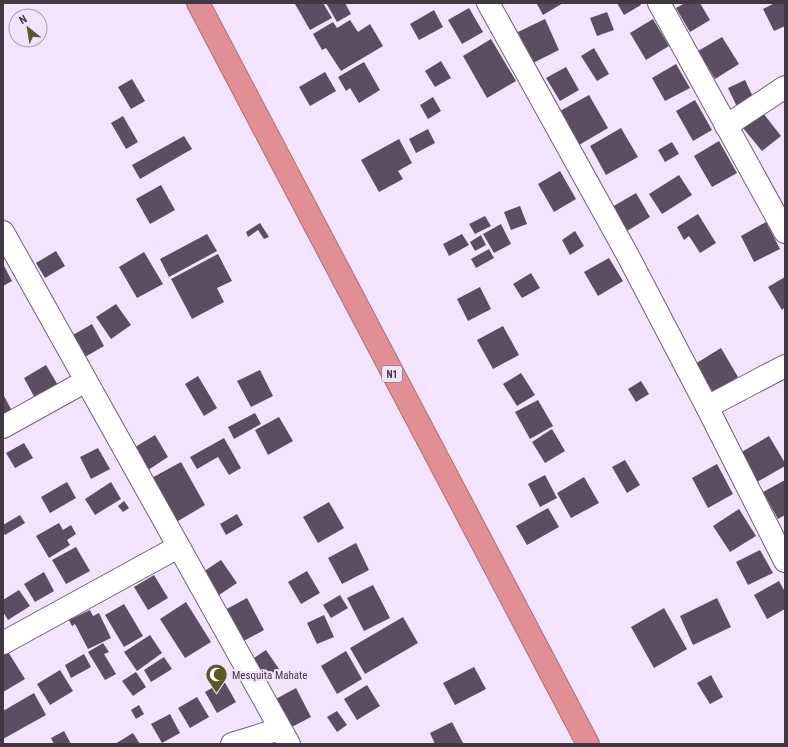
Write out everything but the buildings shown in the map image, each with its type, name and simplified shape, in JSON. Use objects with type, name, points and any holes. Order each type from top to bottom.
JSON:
[{"type":"highway","name":"N1","points":[[198,3],[345,285],[588,744]]},
{"type":"street","points":[[488,3],[626,252],[785,561]]},
{"type":"street","points":[[659,3],[785,232]]},
{"type":"street","points":[[726,126],[785,87]]},
{"type":"street","points":[[3,232],[285,736],[232,744]]},
{"type":"street","points":[[707,407],[785,366]]},
{"type":"street","points":[[3,427],[86,381]]},
{"type":"street","points":[[3,643],[178,547]]},
{"type":"place","name":"Mesquita Mahate","points":[[217,694]]}]
